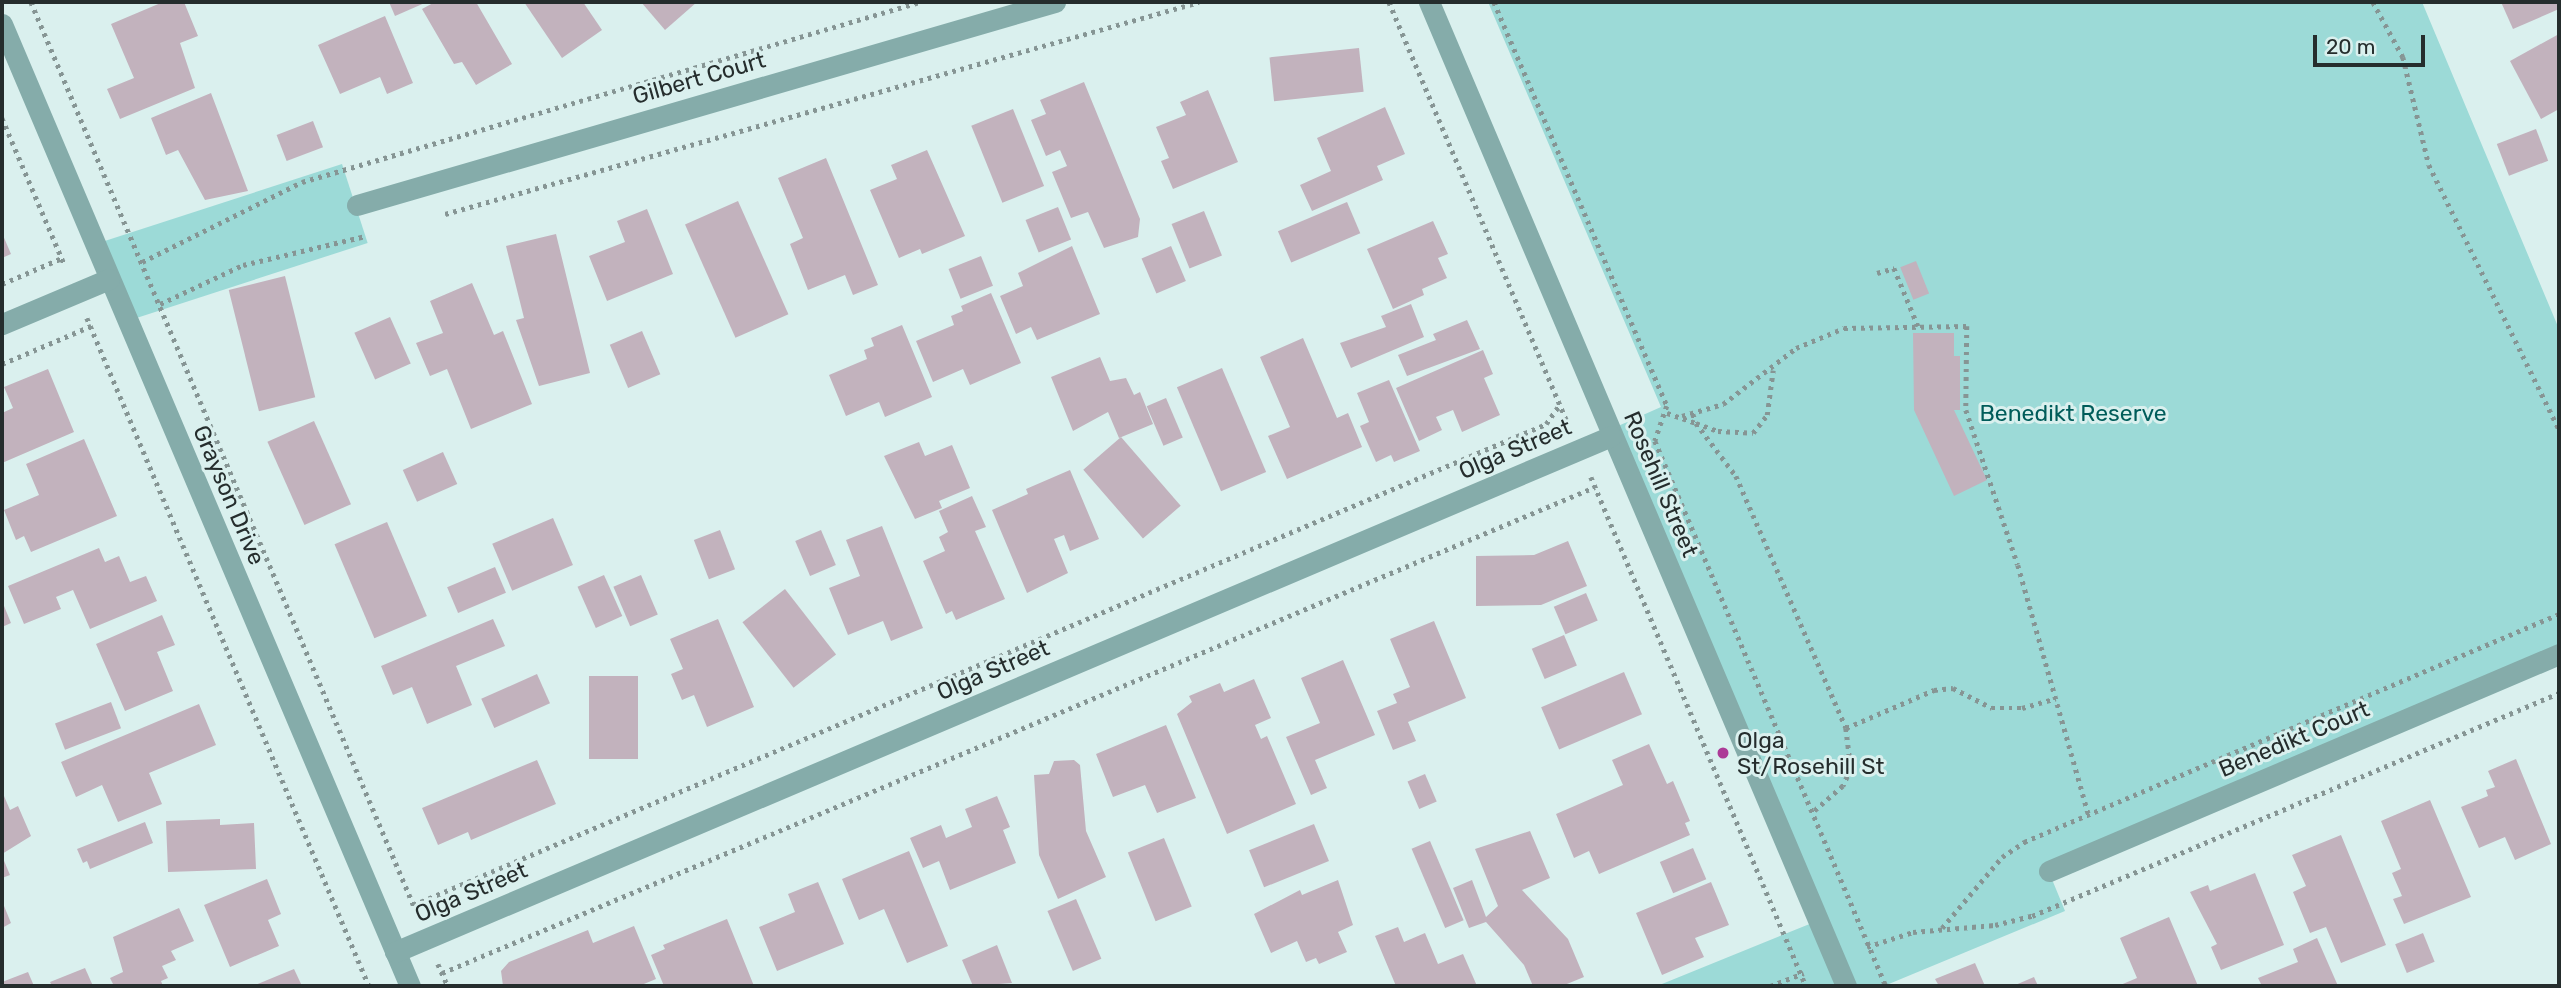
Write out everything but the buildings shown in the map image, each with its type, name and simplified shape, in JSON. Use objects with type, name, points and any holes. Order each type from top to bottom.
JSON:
[{"type":"street","name":"Gilbert Court","points":[[357,205],[1055,2]]},
{"type":"street","name":"Rosehill Street","points":[[1429,2],[1846,986]]},
{"type":"street","name":"Grayson Drive","points":[[2,24],[410,986]]},
{"type":"street","points":[[2,324],[109,279]]},
{"type":"street","name":"Olga Street","points":[[395,952],[1611,436]]},
{"type":"street","name":"Benedikt Court","points":[[2049,871],[2559,654]]},
{"type":"path","points":[[30,2],[418,917]]},
{"type":"path","points":[[142,262],[302,182],[920,2]]},
{"type":"path","points":[[434,217],[1199,2]]},
{"type":"path","points":[[1389,2],[1568,424]]},
{"type":"path","points":[[1494,2],[1667,413]]},
{"type":"path","points":[[2373,2],[2403,57],[2429,165],[2559,429]]},
{"type":"path","points":[[2,118],[65,266]]},
{"type":"path","points":[[160,304],[243,265],[380,232]]},
{"type":"path","points":[[2,284],[62,258]]},
{"type":"path","points":[[1877,273],[1894,268],[1918,326]]},
{"type":"path","points":[[85,314],[369,986]]},
{"type":"path","points":[[2,364],[91,326]]},
{"type":"path","points":[[1682,416],[1723,404],[1796,348],[1844,328],[1967,326],[1966,410],[2018,565],[2088,813]]},
{"type":"path","points":[[1667,413],[1733,434],[1759,429],[1767,415],[1774,366]]},
{"type":"path","points":[[413,905],[1546,424],[1560,404]]},
{"type":"path","points":[[1667,413],[1656,428],[1655,441],[1886,986]]},
{"type":"path","points":[[1693,414],[1696,423],[1722,453],[1746,494],[1846,728],[1851,769],[1843,786],[1812,813]]},
{"type":"path","points":[[1590,476],[1807,986]]},
{"type":"path","points":[[442,973],[1595,487]]},
{"type":"path","points":[[1942,928],[2002,857],[2088,813],[2559,614]]},
{"type":"path","points":[[1846,728],[1934,690],[1953,688],[1992,708],[2022,708],[2056,698]]},
{"type":"path","points":[[1862,950],[1942,928],[1995,925],[2032,916],[2559,693]]},
{"type":"path","points":[[437,963],[448,986]]},
{"type":"path","points":[[1770,986],[1810,971]]},
{"type":"green space","name":"Benedikt Reserve","points":[[1488,2],[2422,2],[2559,329],[2559,654],[2049,872],[2065,911],[1884,986],[1657,986],[1817,921],[1609,430],[1661,407]]},
{"type":"green space","points":[[342,164],[368,243],[120,323],[95,244]]},
{"type":"place","name":"Olga St/Rosehill St","points":[[1723,753]]}]
